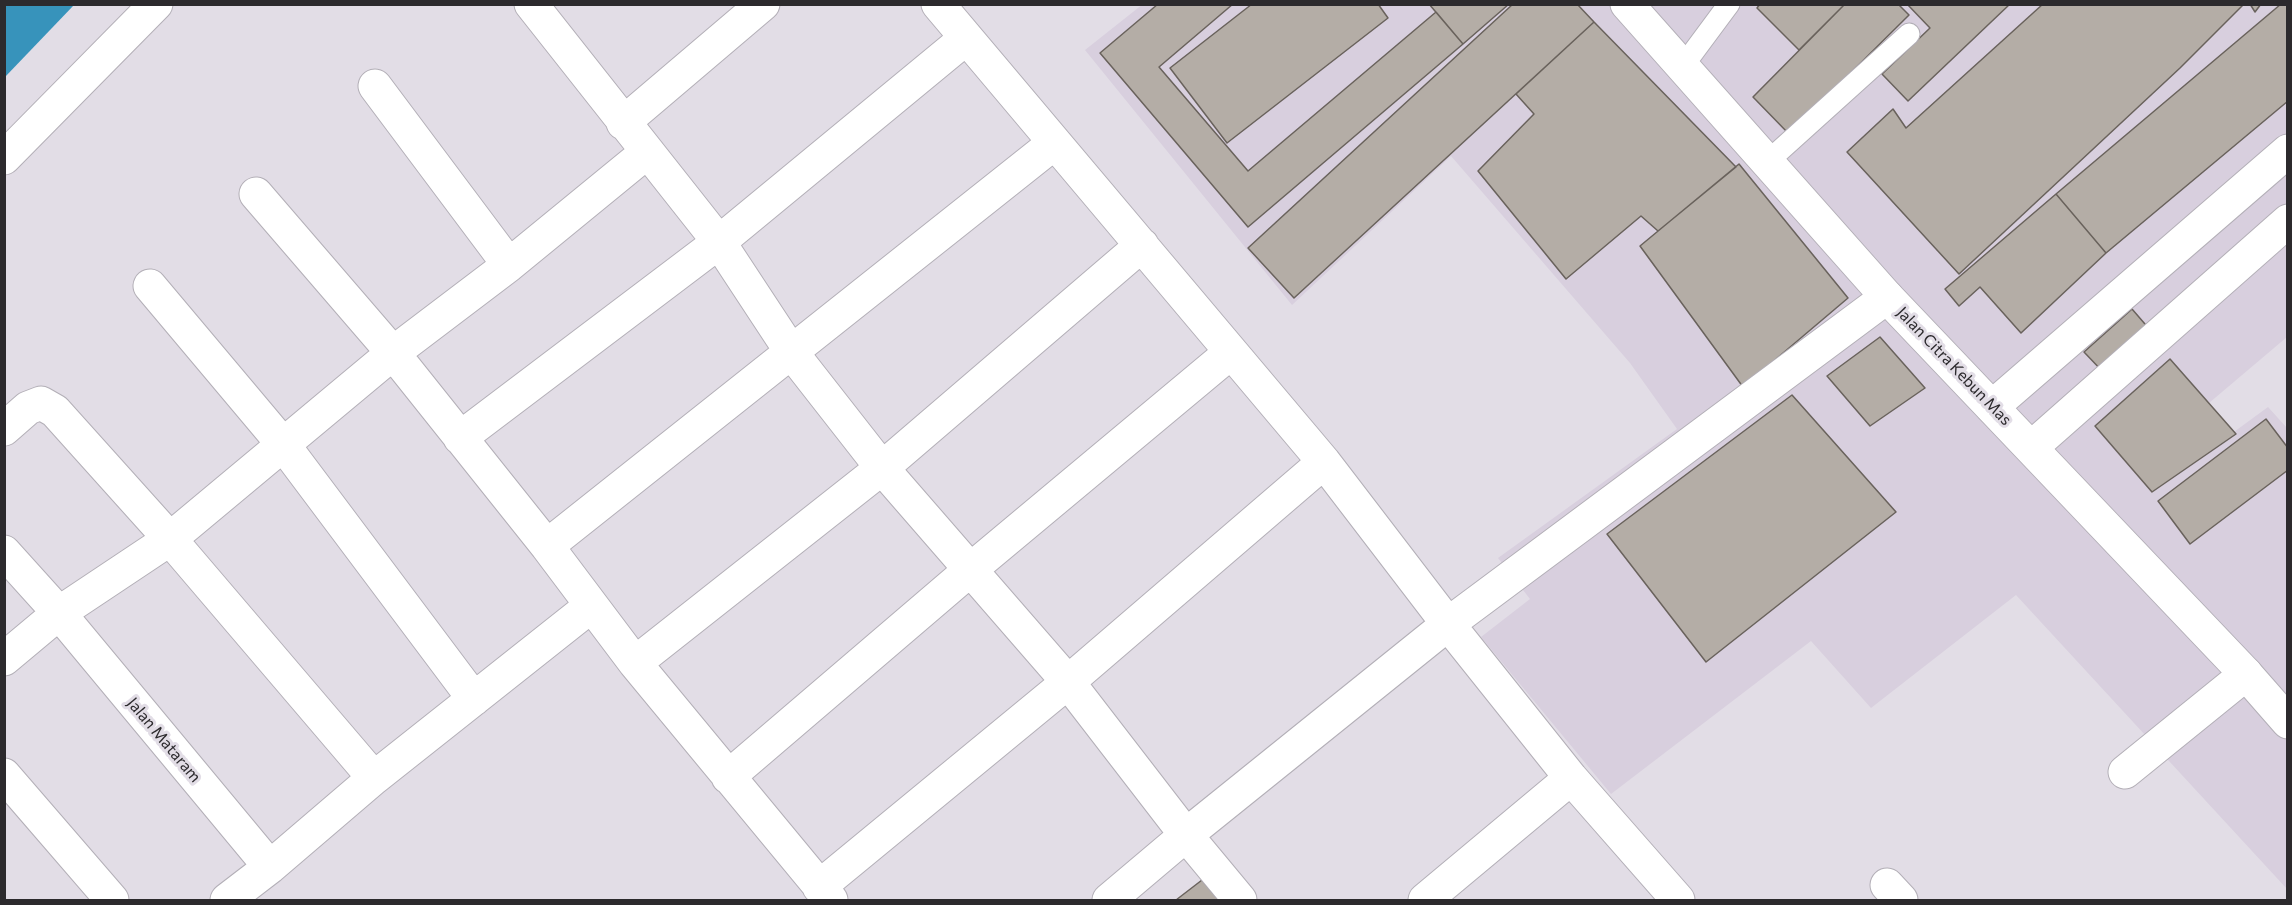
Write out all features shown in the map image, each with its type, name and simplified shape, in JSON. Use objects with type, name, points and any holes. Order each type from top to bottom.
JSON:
[{"type":"street","points":[[4,158],[156,4]]},
{"type":"street","points":[[623,123],[763,4]]},
{"type":"street","points":[[938,4],[1053,144],[1142,245],[1230,353],[1324,462],[1448,624],[1571,778],[1673,899]]},
{"type":"street","name":"Jalan Citra Kebun Mas","points":[[1627,4],[1887,297],[2032,447],[2246,674],[2288,722]]},
{"type":"street","points":[[545,9],[623,123],[719,242],[792,352],[882,468],[1068,682],[1186,835],[1240,900]]},
{"type":"street","points":[[460,438],[719,242],[965,39]]},
{"type":"street","points":[[375,86],[509,265]]},
{"type":"street","points":[[546,546],[1053,144]]},
{"type":"street","points":[[4,659],[59,613],[170,538],[393,353],[509,265],[647,152]]},
{"type":"street","points":[[1992,407],[2288,152]]},
{"type":"street","points":[[256,194],[393,353],[546,546],[635,663],[825,894],[1324,462]]},
{"type":"street","points":[[2032,447],[2288,221]]},
{"type":"street","points":[[635,663],[882,468],[1142,245]]},
{"type":"street","points":[[150,286],[282,443],[474,699]]},
{"type":"street","points":[[1109,900],[1448,624],[1887,297]]},
{"type":"street","points":[[728,777],[970,570],[1230,353]]},
{"type":"street","points":[[4,429],[28,408],[41,404],[55,411],[170,538],[374,777]]},
{"type":"street","name":"Jalan Mataram","points":[[4,552],[59,613],[270,867]]},
{"type":"street","points":[[227,900],[270,867],[374,777],[591,606]]},
{"type":"street","points":[[2125,772],[2246,674]]},
{"type":"street","points":[[4,775],[112,900]]},
{"type":"street","points":[[1425,900],[1571,778]]},
{"type":"lane","points":[[1683,66],[1730,4]]},
{"type":"lane","points":[[1766,163],[1909,34]]},
{"type":"shaded area","points":[[1143,4],[2287,5],[2287,337],[2209,403],[2170,359],[2095,426],[2152,492],[2268,407],[2287,428],[2287,889],[2016,595],[1871,708],[1811,641],[1611,794],[1481,637],[1530,599],[1498,558],[1677,429],[1630,363],[1451,156],[1292,305],[1085,50]]},
{"type":"water","points":[[4,5],[74,5],[5,77]]},
{"type":"building","points":[[1158,4],[1233,4],[1159,67],[1248,171],[1436,12],[1463,44],[1248,227],[1100,53]]},
{"type":"building","points":[[1252,4],[1378,4],[1388,18],[1227,143],[1170,68]]},
{"type":"building","points":[[1429,4],[1509,4],[1463,44]]},
{"type":"building","points":[[1513,4],[1577,4],[1594,22],[1294,298],[1248,248]]},
{"type":"building","points":[[1760,4],[1845,4],[1799,50],[1757,8]]},
{"type":"building","points":[[1845,4],[1898,4],[1909,15],[1789,134],[1753,97]]},
{"type":"building","points":[[1907,4],[2010,4],[1908,101],[1882,74],[1930,28]]},
{"type":"building","points":[[2043,4],[2244,4],[2180,68],[1959,274],[1847,152],[1893,109],[1906,128]]},
{"type":"building","points":[[2250,4],[2261,4],[2255,12]]},
{"type":"building","points":[[2281,4],[2288,4],[2288,101],[2106,253],[2056,194]]},
{"type":"building","points":[[1594,22],[1736,167],[1658,231],[1641,216],[1566,279],[1478,171],[1534,114],[1516,94]]},
{"type":"building","points":[[1739,164],[1848,298],[1743,387],[1640,246]]},
{"type":"building","points":[[2056,194],[2106,253],[2021,333],[1980,287],[1959,306],[1945,289]]},
{"type":"building","points":[[2132,309],[2151,331],[2104,373],[2084,352]]},
{"type":"building","points":[[1880,337],[1925,388],[1870,426],[1827,376]]},
{"type":"building","points":[[2170,359],[2236,434],[2152,492],[2095,426]]},
{"type":"building","points":[[1792,395],[1896,512],[1706,662],[1607,534]]},
{"type":"building","points":[[2266,419],[2288,448],[2288,470],[2190,544],[2158,501]]},
{"type":"building","points":[[1202,880],[1219,900],[1176,900]]}]
